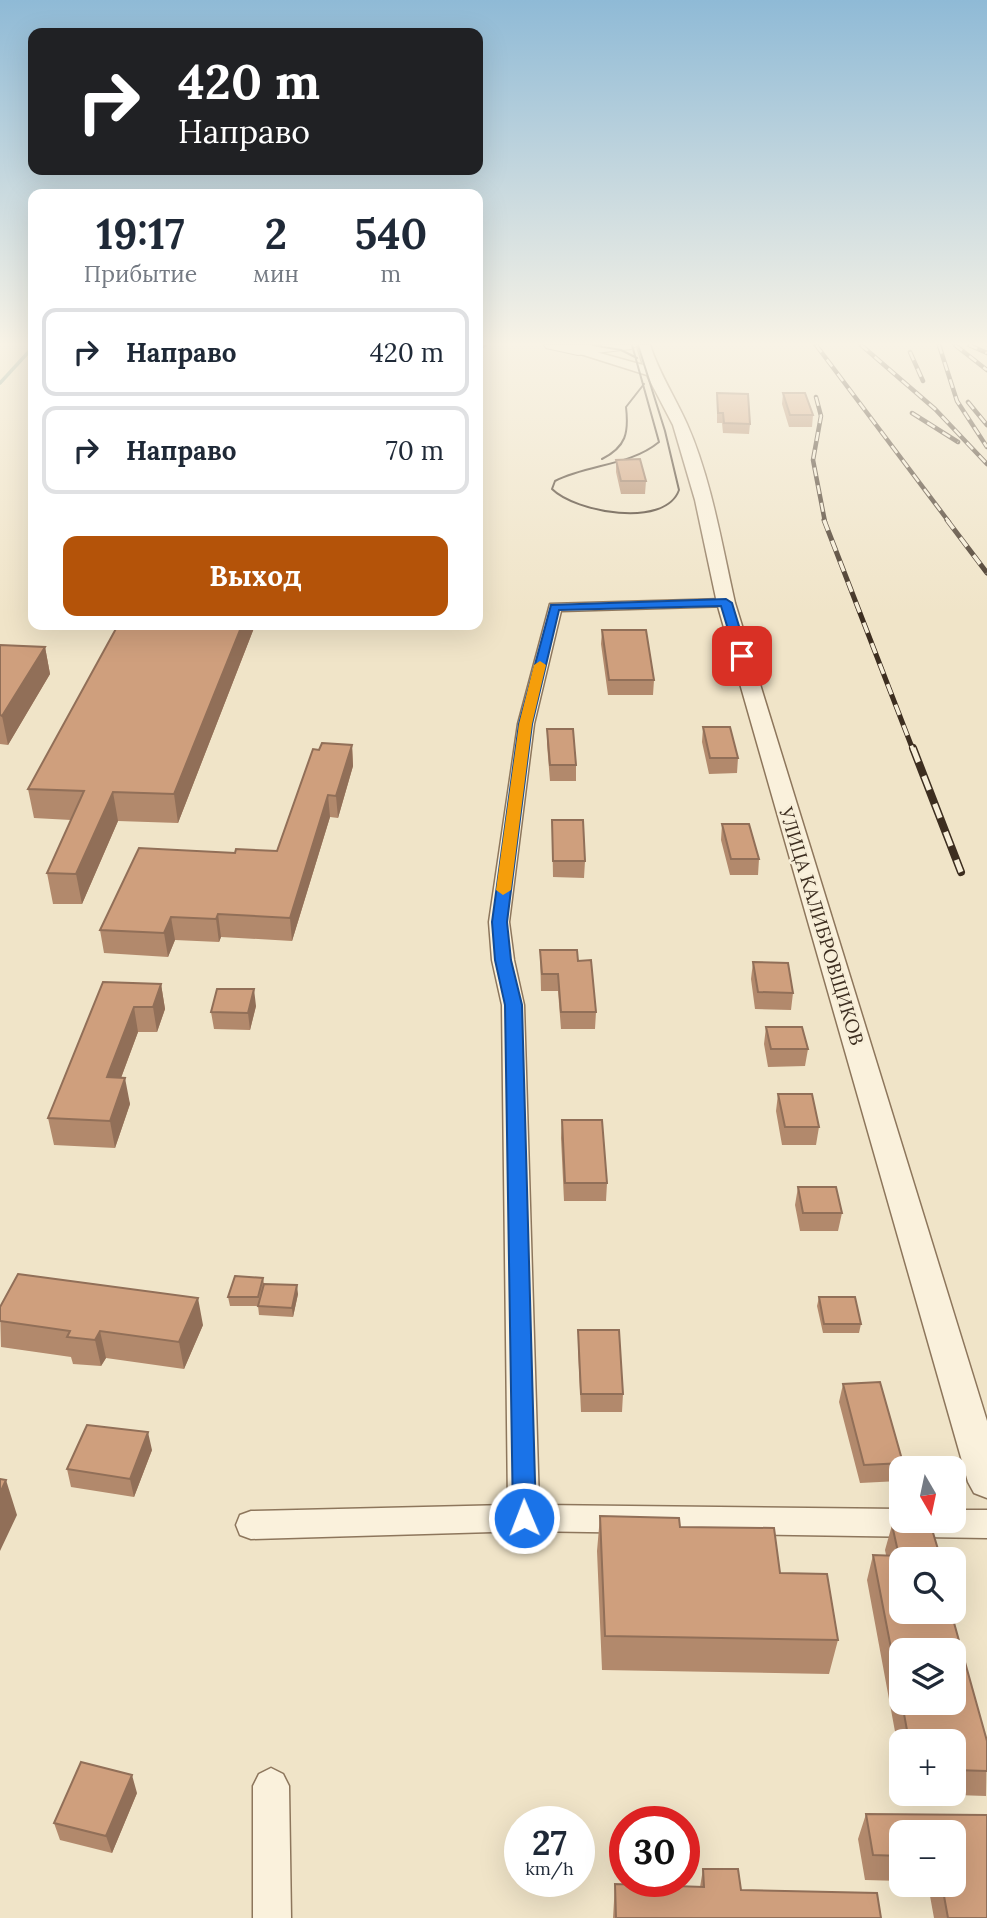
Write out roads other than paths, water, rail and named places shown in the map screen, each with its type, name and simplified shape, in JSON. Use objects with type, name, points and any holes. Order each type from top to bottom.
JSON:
[{"type":"street","name":"УЛИЦА КАЛИБРОВЩИКОВ","points":[[683,435],[703,500],[726,603],[987,1482]]},
{"type":"street","points":[[524,1518],[513,1005],[503,960],[499,922],[526,724],[555,607],[726,603]]},
{"type":"street","points":[[251,1525],[524,1518],[987,1524]]},
{"type":"street","points":[[271,1786],[272,1918]]},
{"type":"tram line","points":[[602,459],[621,444],[625,435]]},
{"type":"tram line","points":[[657,435],[659,442],[648,450],[568,475],[555,481],[552,489],[563,497],[599,510],[619,513],[656,510],[670,502],[679,490],[666,435]]},
{"type":"railway","points":[[818,435],[813,460],[825,522]]},
{"type":"railway","points":[[883,435],[949,522]]},
{"type":"railway","points":[[946,435],[958,442]]},
{"type":"railway","points":[[959,435],[987,464]]},
{"type":"railway","points":[[979,435],[987,447]]},
{"type":"railway","points":[[824,520],[913,750]]},
{"type":"railway","points":[[947,520],[987,573]]},
{"type":"railway","points":[[913,748],[961,872]]}]
